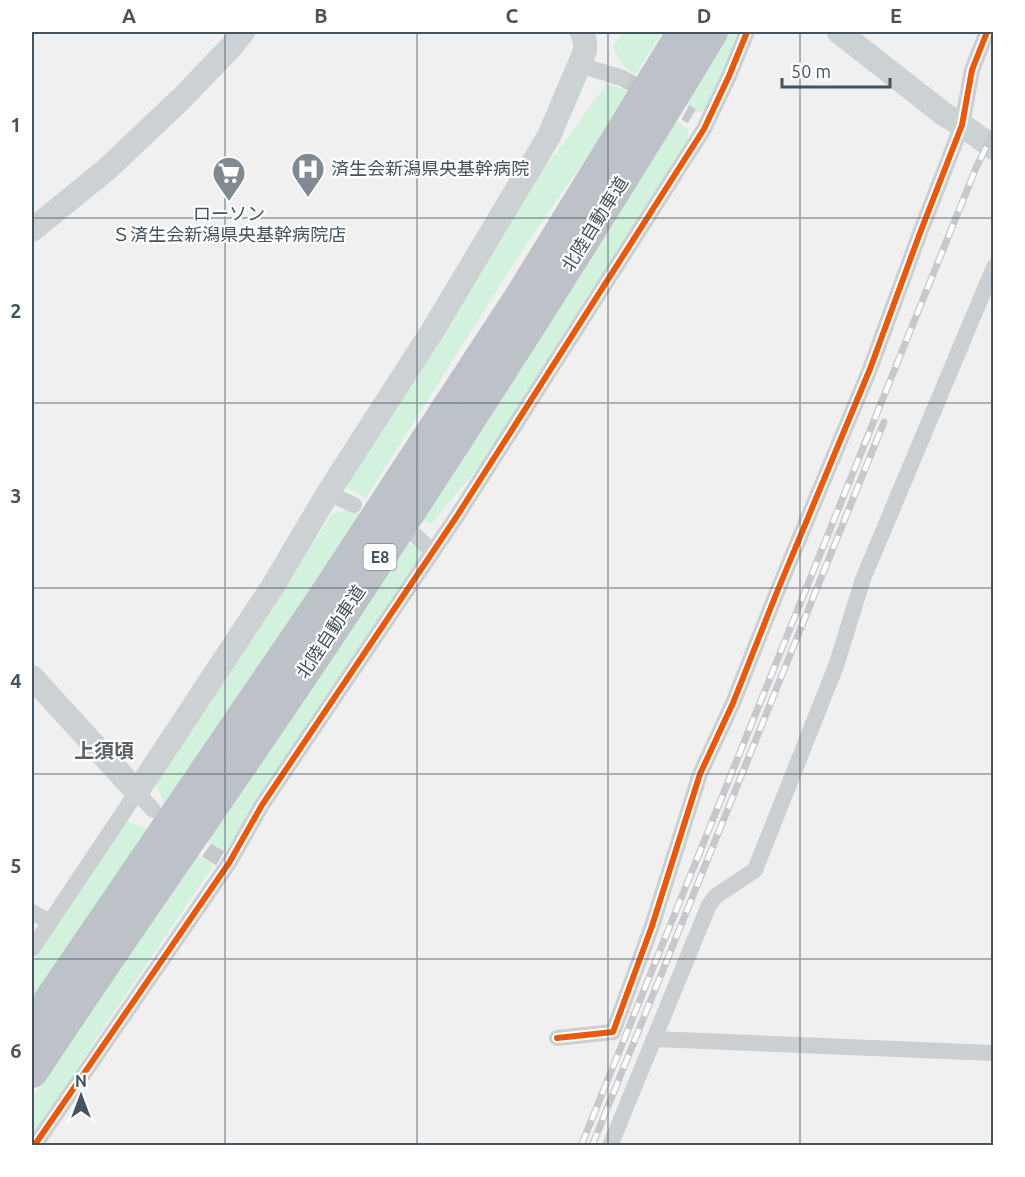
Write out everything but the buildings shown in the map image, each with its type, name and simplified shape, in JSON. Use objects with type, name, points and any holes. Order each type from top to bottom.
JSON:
[{"type":"highway","name":"北陸自動車道","points":[[32,1026],[327,593],[522,294],[684,32]]},
{"type":"highway","name":"北陸自動車道","points":[[32,1072],[340,619],[543,307],[712,32]]},
{"type":"street","points":[[32,230],[114,162],[182,98],[243,32]]},
{"type":"street","points":[[34,1146],[433,552],[704,129],[747,32]]},
{"type":"street","points":[[839,32],[945,115],[993,148]]},
{"type":"street","points":[[557,1038],[613,1032],[652,926],[700,774],[733,703],[870,369],[962,125],[972,70],[987,32]]},
{"type":"street","points":[[32,948],[145,801],[328,493],[434,330],[549,136],[585,51],[585,33]]},
{"type":"street","points":[[580,65],[622,78]]},
{"type":"street","points":[[692,116],[704,129]]},
{"type":"street","points":[[610,1146],[709,905],[716,896],[755,870],[836,666],[863,579],[993,267]]},
{"type":"street","points":[[328,493],[354,505]]},
{"type":"street","points":[[416,536],[433,552]]},
{"type":"street","points":[[32,677],[145,801]]},
{"type":"street","points":[[32,912],[50,922]]},
{"type":"street","points":[[654,1039],[993,1053]]},
{"type":"green space","points":[[623,32],[662,32],[636,74],[624,67],[613,47]]},
{"type":"green space","points":[[724,32],[742,32],[707,111],[695,112],[680,99]]},
{"type":"green space","points":[[606,84],[632,92],[523,249],[366,498],[346,488],[520,196],[568,138]]},
{"type":"green space","points":[[674,119],[688,130],[688,140],[486,458],[431,524],[415,518]]},
{"type":"green space","points":[[345,510],[354,511],[360,515],[167,808],[155,783],[263,623],[332,514]]},
{"type":"green space","points":[[408,543],[421,549],[425,560],[224,852],[207,840]]},
{"type":"green space","points":[[127,821],[151,830],[32,1005],[32,963]]},
{"type":"green space","points":[[197,855],[213,866],[32,1137],[32,1098]]},
{"type":"tunnel","points":[[622,78],[692,116]]},
{"type":"tunnel","points":[[187,836],[223,860]]},
{"type":"railway","points":[[581,1146],[976,168],[994,131]]},
{"type":"railway","points":[[592,1146],[884,422]]},
{"type":"cycle path","points":[[34,1146],[229,863],[262,805],[457,516],[704,129],[747,32]]},
{"type":"cycle path","points":[[557,1038],[613,1032],[652,926],[700,774],[733,703],[870,369],[962,125],[972,70],[987,32]]},
{"type":"place","name":"済生会新潟県央基幹病院","points":[[308,198]]},
{"type":"place","name":"ローソン Ｓ済生会新潟県央基幹病院店","points":[[229,202]]},
{"type":"district","name":"上須頃","points":[[104,751]]}]
